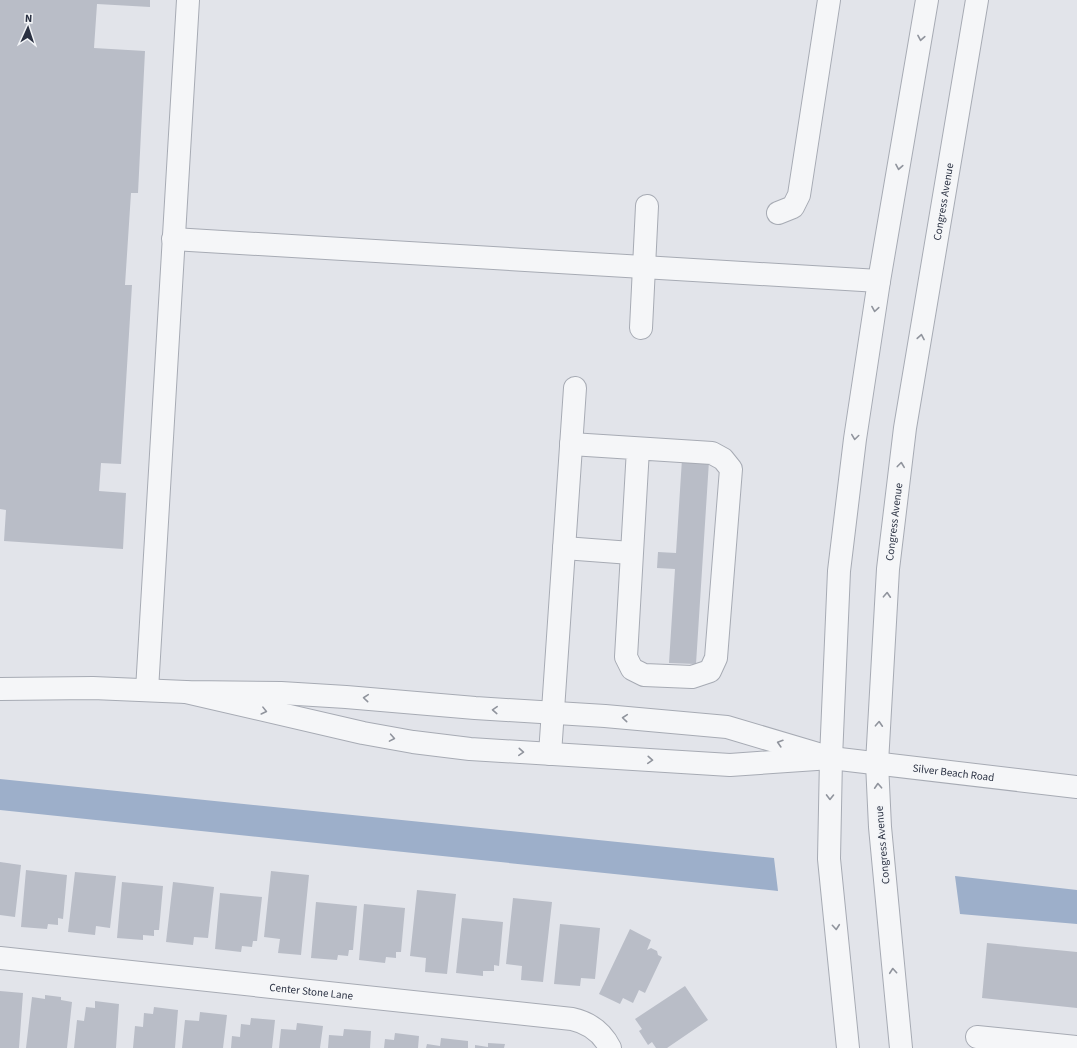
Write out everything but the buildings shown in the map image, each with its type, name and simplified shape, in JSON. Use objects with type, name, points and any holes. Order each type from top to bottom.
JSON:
[{"type":"street","points":[[147,690],[188,0]]},
{"type":"street","points":[[778,213],[793,207],[799,195],[829,0]]},
{"type":"street","points":[[848,1048],[829,859],[831,758],[839,571],[855,439],[879,281],[927,0]]},
{"type":"street","name":"Congress Avenue","points":[[901,1048],[880,834],[877,763],[888,569],[905,428],[977,0]]},
{"type":"street","points":[[641,328],[647,206]]},
{"type":"street","points":[[173,239],[879,281]]},
{"type":"street","points":[[550,754],[575,388]]},
{"type":"street","points":[[571,444],[712,453],[723,459],[731,469],[716,658],[710,670],[692,677],[644,675],[632,669],[626,657],[638,449]]},
{"type":"street","points":[[564,548],[631,553]]},
{"type":"street","points":[[0,689],[93,688],[186,692],[281,693],[727,727],[831,758]]},
{"type":"street","points":[[186,692],[279,715],[413,742],[470,749],[730,765],[831,758]]},
{"type":"street","name":"Silver Beach Road","points":[[831,758],[1077,787]]},
{"type":"street","name":"Center Stone Lane","points":[[0,958],[572,1019],[586,1022],[596,1029],[606,1040],[610,1048]]},
{"type":"street","points":[[977,1037],[1077,1046]]},
{"type":"water","points":[[0,779],[774,858],[778,891],[0,810]]},
{"type":"water","points":[[955,876],[1077,890],[1077,924],[960,914]]}]
